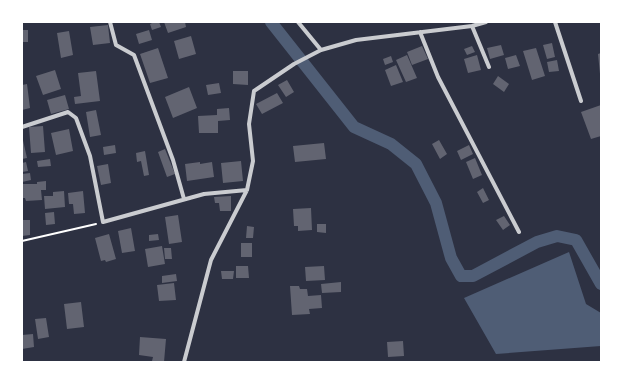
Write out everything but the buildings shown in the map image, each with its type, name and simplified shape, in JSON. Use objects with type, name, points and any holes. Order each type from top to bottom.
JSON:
[{"type":"street","points":[[110,22],[116,45],[134,56],[173,160],[184,199]]},
{"type":"street","points":[[298,22],[321,50]]},
{"type":"street","points":[[184,362],[212,260],[247,190],[253,161],[249,124],[254,91],[294,64],[321,50],[356,40],[472,26],[486,22]]},
{"type":"street","points":[[555,22],[581,100]]},
{"type":"street","points":[[472,26],[489,68]]},
{"type":"street","points":[[420,32],[438,77],[519,232]]},
{"type":"street","points":[[22,127],[68,112],[76,118],[90,156],[103,222],[204,194],[247,190]]},
{"type":"path","points":[[22,241],[103,222]]},
{"type":"water","points":[[569,252],[586,304],[601,313],[601,346],[496,354],[464,298]]},
{"type":"waterway","points":[[271,22],[354,127],[391,144],[416,164],[436,203],[451,258],[461,276],[473,276],[537,242],[557,236],[576,240],[601,284]]}]
